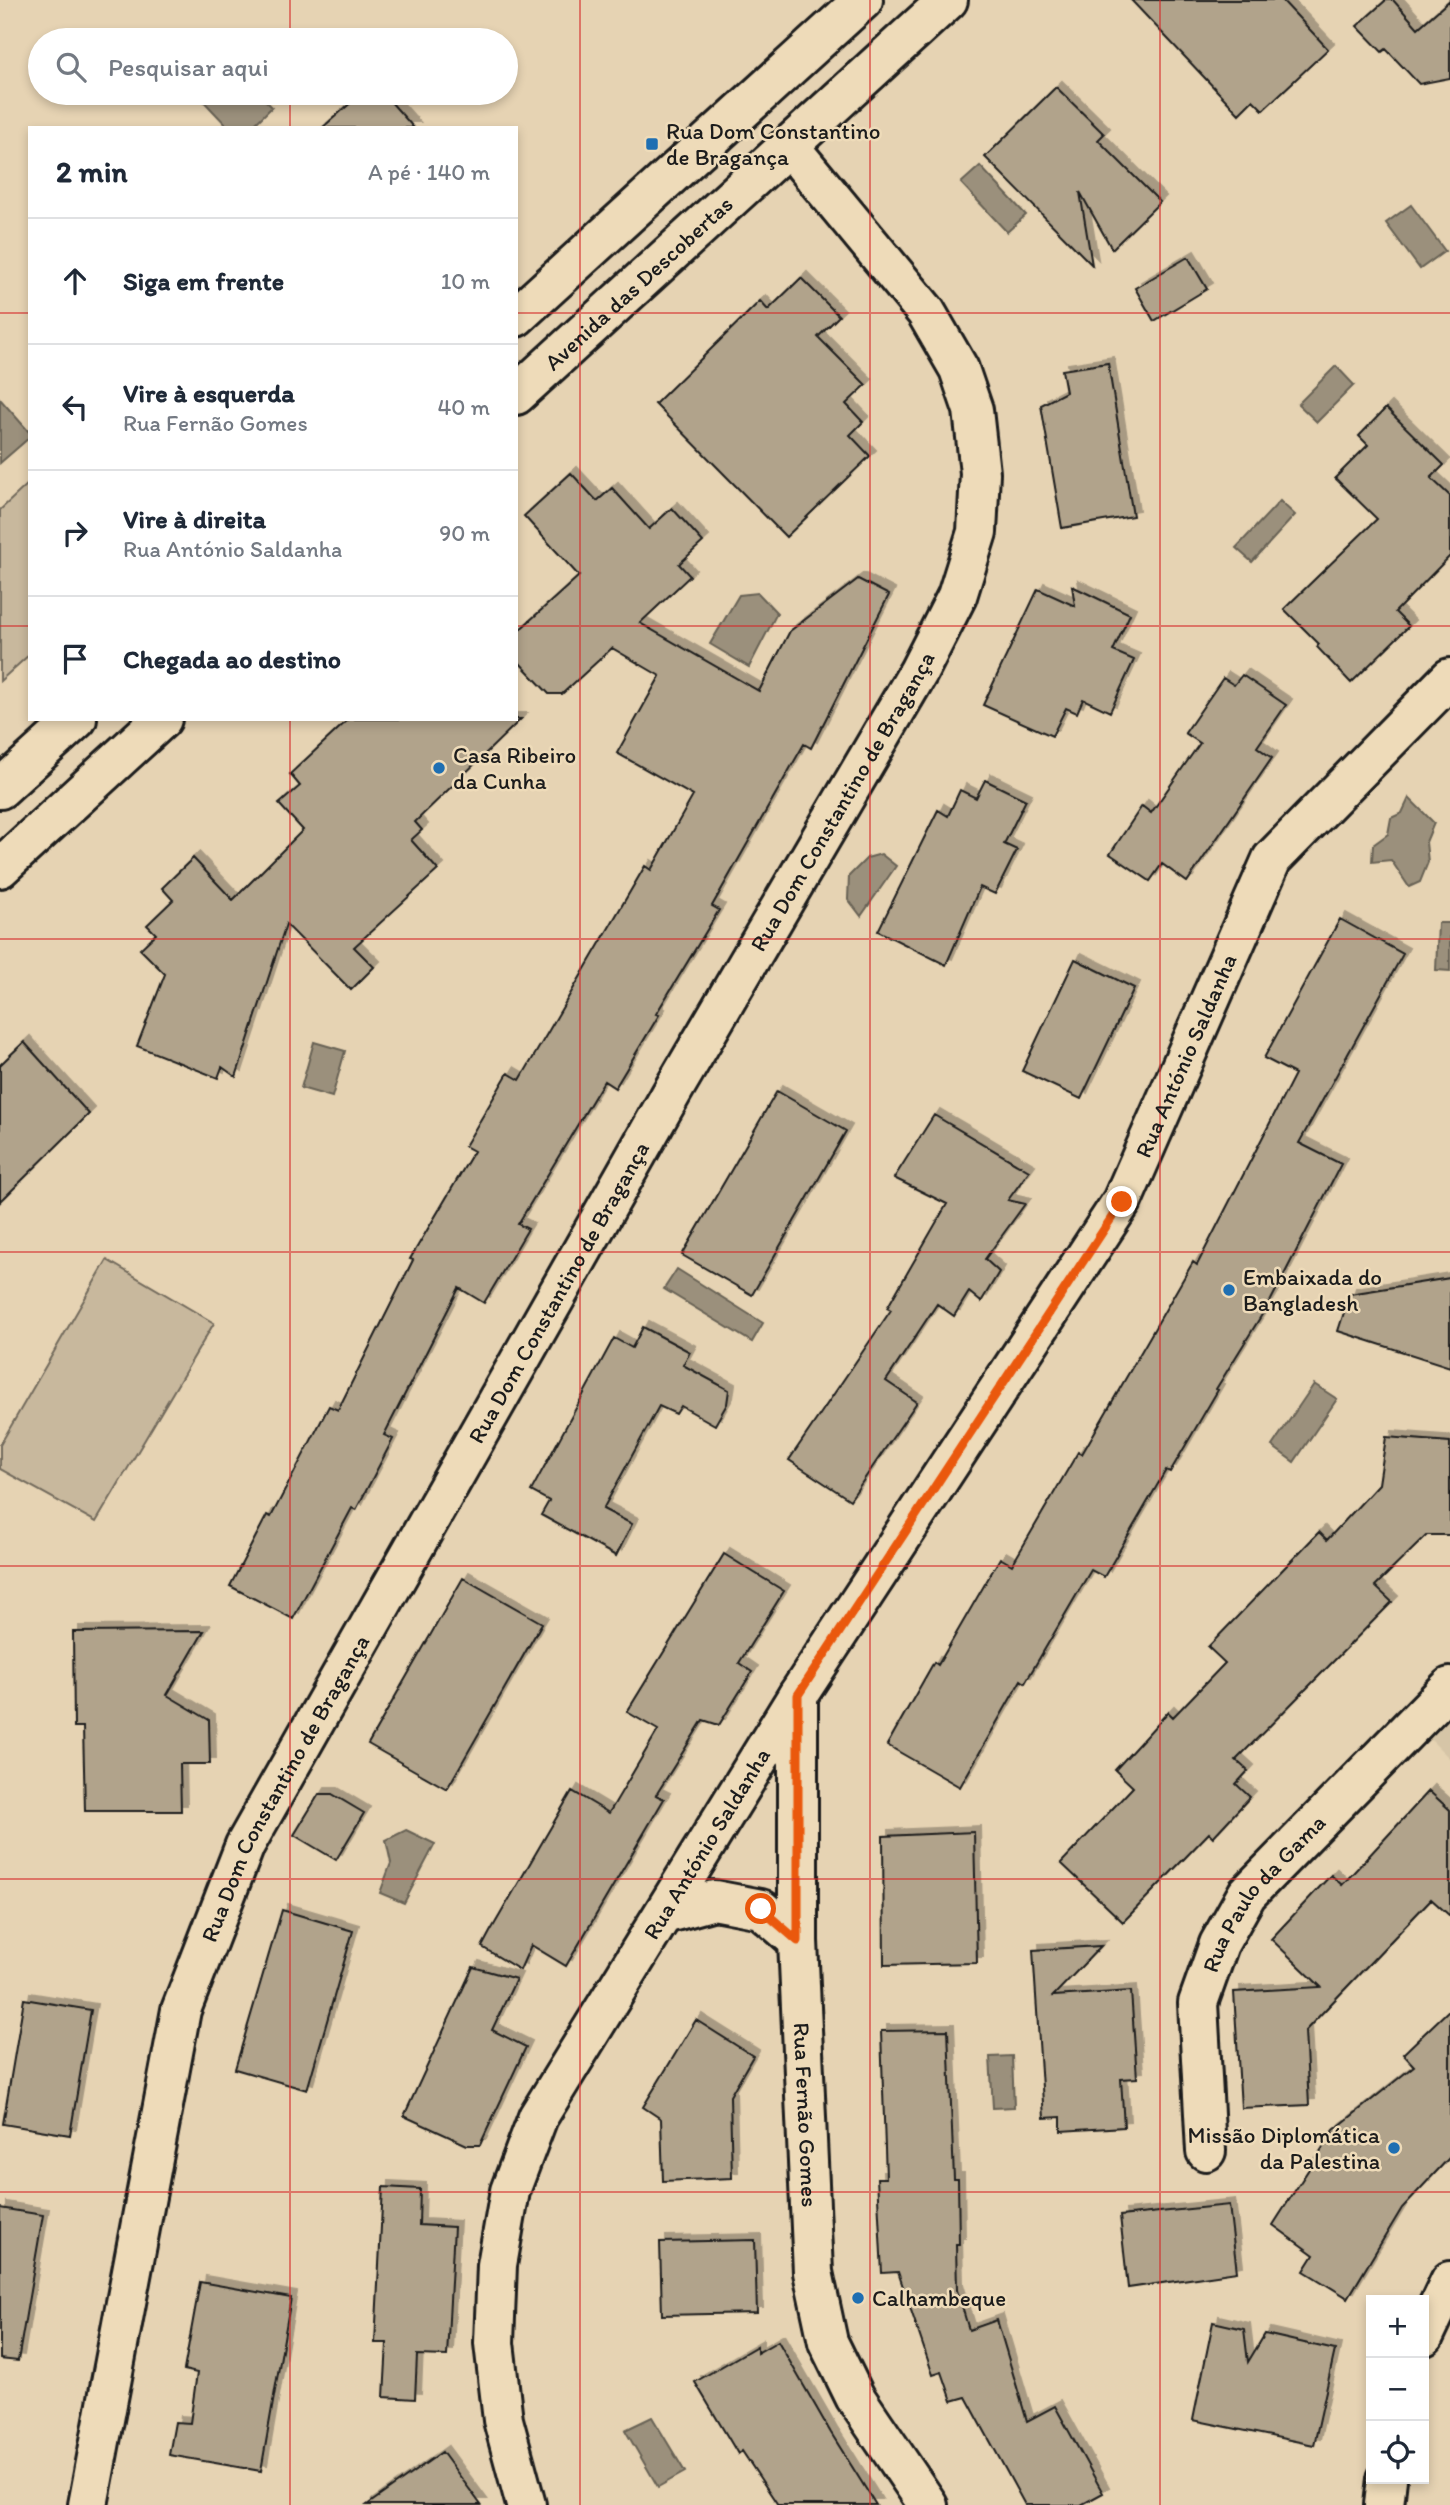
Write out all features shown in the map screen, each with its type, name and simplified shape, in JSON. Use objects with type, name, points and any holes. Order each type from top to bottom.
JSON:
[{"type":"street","points":[[518,315],[863,0]]},
{"type":"street","name":"Avenida das Descobertas","points":[[518,394],[948,0]]},
{"type":"street","name":"Rua Dom Constantino de Bragança","points":[[88,2505],[181,2010],[245,1845],[675,1087],[919,670],[957,596],[977,532],[980,473],[975,422],[959,369],[926,313],[789,146]]},
{"type":"street","name":"Rua António Saldanha","points":[[526,2505],[503,2420],[494,2343],[497,2265],[510,2191],[538,2117],[798,1695],[1122,1202],[1272,859],[1446,684]]},
{"type":"street","points":[[0,789],[75,721]]},
{"type":"street","points":[[0,868],[160,721]]},
{"type":"street","name":"Rua Paulo da Gama","points":[[1206,2151],[1198,2003],[1219,1944],[1247,1894],[1450,1687]]},
{"type":"street","name":"Rua Fernão Gomes","points":[[798,1695],[798,1941],[813,2272],[828,2342],[855,2397],[929,2505]]},
{"type":"street","points":[[664,1914],[715,1900],[761,1909],[798,1941]]},
{"type":"street","points":[[1429,2325],[1450,2281]]},
{"type":"street","points":[[1384,2505],[1386,2484]]},
{"type":"shaded area","points":[[207,105],[272,107],[253,126],[227,126]]},
{"type":"shaded area","points":[[980,166],[1026,215],[1007,232],[961,183]]},
{"type":"shaded area","points":[[1411,205],[1445,251],[1420,269],[1386,223]]},
{"type":"shaded area","points":[[1336,366],[1354,385],[1317,422],[1298,404]]},
{"type":"shaded area","points":[[0,399],[28,431],[28,439],[0,463]]},
{"type":"shaded area","points":[[28,484],[28,656],[0,681],[0,510]]},
{"type":"shaded area","points":[[1280,501],[1295,515],[1252,562],[1236,548]]},
{"type":"shaded area","points":[[758,593],[777,613],[749,667],[710,644],[739,595]]},
{"type":"shaded area","points":[[1409,798],[1434,823],[1426,842],[1428,862],[1420,882],[1409,887],[1391,860],[1372,862],[1373,845],[1388,834],[1391,818],[1402,813]]},
{"type":"shaded area","points":[[881,854],[896,866],[861,916],[848,899],[849,876],[867,858]]},
{"type":"shaded area","points":[[1438,923],[1450,923],[1450,971],[1436,970]]},
{"type":"shaded area","points":[[314,1042],[345,1051],[332,1097],[301,1088]]},
{"type":"shaded area","points":[[107,1260],[214,1323],[96,1522],[0,1469],[0,1445]]},
{"type":"shaded area","points":[[677,1269],[763,1323],[752,1342],[664,1289]]},
{"type":"shaded area","points":[[1314,1384],[1337,1399],[1294,1462],[1272,1446]]},
{"type":"shaded area","points":[[1450,1714],[1450,1759],[1428,1737]]},
{"type":"shaded area","points":[[406,1830],[435,1844],[404,1903],[380,1893],[391,1863],[386,1840]]},
{"type":"shaded area","points":[[1012,2056],[1014,2107],[993,2108],[990,2057]]},
{"type":"shaded area","points":[[652,2417],[685,2472],[658,2487],[625,2430]]},
{"type":"building","points":[[1131,0],[1282,0],[1328,49],[1263,110],[1253,100],[1239,114]]},
{"type":"building","points":[[1386,0],[1393,0],[1418,28],[1450,0],[1450,78],[1419,84],[1386,49],[1382,52],[1357,26]]},
{"type":"building","points":[[1056,87],[1104,134],[1098,140],[1160,202],[1112,249],[1080,192],[1092,265],[985,157]]},
{"type":"building","points":[[348,105],[394,105],[412,126],[324,126]]},
{"type":"building","points":[[1188,257],[1207,289],[1154,321],[1135,288]]},
{"type":"building","points":[[801,278],[839,316],[818,337],[866,385],[846,404],[863,422],[850,435],[870,456],[786,537],[655,404],[760,301],[768,310]]},
{"type":"building","points":[[1108,363],[1133,516],[1062,528],[1041,405],[1066,392],[1062,370]]},
{"type":"building","points":[[1386,408],[1444,465],[1431,478],[1450,496],[1450,556],[1395,612],[1409,626],[1351,683],[1317,647],[1319,644],[1284,609],[1377,519],[1335,478],[1368,445],[1359,436]]},
{"type":"building","points":[[571,473],[597,501],[612,488],[649,529],[672,508],[703,542],[679,564],[690,576],[640,623],[759,691],[790,631],[858,579],[889,595],[811,748],[804,744],[712,906],[719,910],[656,1014],[659,1015],[615,1088],[604,1081],[518,1224],[528,1229],[484,1303],[459,1288],[384,1435],[393,1439],[356,1510],[352,1508],[293,1619],[230,1586],[267,1515],[271,1517],[329,1406],[338,1410],[413,1260],[410,1259],[474,1151],[465,1146],[508,1073],[520,1080],[645,866],[651,870],[693,796],[617,753],[660,676],[612,648],[562,694],[549,694],[518,661],[518,631],[579,576],[524,516]]},
{"type":"building","points":[[1072,586],[1130,614],[1113,651],[1134,660],[1110,712],[1083,699],[1077,713],[1066,708],[1052,736],[983,705],[1038,589],[1075,606]]},
{"type":"building","points":[[1242,675],[1286,705],[1257,747],[1272,758],[1187,882],[1162,864],[1150,881],[1110,854],[1142,806],[1151,813],[1200,743],[1185,733],[1223,678],[1234,685]]},
{"type":"building","points":[[521,719],[415,822],[422,830],[411,840],[438,870],[354,947],[374,967],[351,990],[286,924],[236,1077],[222,1067],[218,1078],[137,1046],[165,974],[140,949],[156,934],[147,925],[173,900],[162,888],[193,858],[233,900],[303,830],[279,804],[300,786],[290,774],[347,721]]},
{"type":"building","points":[[985,780],[1026,800],[1004,844],[1017,850],[995,894],[980,887],[946,965],[878,931],[938,810],[948,816],[960,790],[976,798]]},
{"type":"building","points":[[1340,919],[1403,954],[1299,1143],[1341,1164],[1271,1300],[1216,1389],[1218,1390],[1170,1472],[1166,1470],[1104,1577],[1091,1570],[1025,1683],[1021,1680],[960,1787],[887,1745],[934,1662],[938,1665],[1000,1558],[1012,1565],[1078,1452],[1082,1454],[1193,1262],[1197,1265],[1295,1074],[1264,1058]]},
{"type":"building","points":[[1075,959],[1134,988],[1081,1099],[1022,1071]]},
{"type":"building","points":[[24,1042],[89,1114],[0,1202],[0,1065]]},
{"type":"building","points":[[777,1091],[846,1131],[752,1295],[682,1255]]},
{"type":"building","points":[[934,1115],[1029,1171],[1008,1200],[1025,1204],[985,1259],[999,1272],[981,1302],[969,1292],[954,1316],[937,1304],[886,1381],[917,1402],[850,1500],[789,1460],[891,1310],[887,1308],[947,1204],[894,1178]]},
{"type":"building","points":[[1450,1278],[1450,1367],[1338,1331],[1350,1294]]},
{"type":"building","points":[[643,1327],[690,1352],[683,1365],[729,1390],[727,1404],[715,1425],[681,1406],[676,1414],[659,1406],[603,1509],[632,1524],[616,1556],[541,1515],[549,1501],[531,1491],[614,1338],[632,1348]]},
{"type":"building","points":[[1386,1437],[1450,1442],[1450,1535],[1427,1535],[1375,1586],[1392,1602],[1236,1760],[1248,1771],[1236,1784],[1250,1797],[1213,1837],[1209,1833],[1123,1922],[1061,1863],[1133,1787],[1115,1770],[1168,1712],[1173,1717],[1225,1663],[1208,1647],[1319,1532],[1327,1540],[1379,1484]]},
{"type":"building","points":[[724,1554],[784,1591],[739,1663],[752,1672],[719,1725],[703,1720],[656,1795],[664,1799],[566,1966],[531,1945],[520,1970],[482,1947],[572,1791],[609,1813],[658,1730],[627,1712]]},
{"type":"building","points":[[463,1578],[542,1623],[447,1789],[368,1744]]},
{"type":"building","points":[[204,1631],[167,1695],[209,1720],[210,1764],[180,1764],[181,1811],[85,1811],[83,1727],[74,1727],[73,1632]]},
{"type":"building","points":[[1429,1791],[1450,1810],[1450,1916],[1431,1899],[1305,2031],[1309,2105],[1241,2108],[1234,1992],[1321,1987],[1271,1939],[1331,1875],[1342,1885]]},
{"type":"building","points":[[319,1794],[332,1794],[364,1813],[336,1860],[294,1835]]},
{"type":"building","points":[[974,1832],[977,1963],[884,1965],[883,1836]]},
{"type":"building","points":[[282,1910],[353,1931],[307,2090],[235,2069]]},
{"type":"building","points":[[1101,1946],[1053,1996],[1131,1991],[1137,2078],[1121,2079],[1124,2127],[1061,2131],[1061,2117],[1044,2118],[1033,1950]]},
{"type":"building","points":[[473,1967],[516,1979],[492,2030],[526,2047],[480,2145],[467,2145],[404,2116]]},
{"type":"building","points":[[24,1999],[91,2010],[70,2135],[3,2124]]},
{"type":"building","points":[[1450,2009],[1450,2157],[1402,2208],[1348,2298],[1304,2271],[1314,2255],[1273,2225],[1334,2130],[1414,2066],[1403,2054]]},
{"type":"building","points":[[696,2020],[753,2056],[730,2096],[732,2178],[663,2181],[661,2119],[643,2107]]},
{"type":"building","points":[[948,2030],[954,2179],[958,2179],[957,2290],[969,2330],[997,2320],[1027,2421],[1055,2406],[1103,2493],[1081,2505],[1025,2505],[966,2397],[952,2401],[942,2372],[933,2375],[898,2272],[882,2273],[877,2178],[886,2178],[881,2031]]},
{"type":"building","points":[[383,2187],[420,2189],[419,2225],[454,2227],[447,2356],[417,2355],[415,2399],[384,2397],[387,2343],[375,2343]]},
{"type":"building","points":[[1229,2205],[1237,2272],[1128,2288],[1120,2216]]},
{"type":"building","points":[[0,2208],[43,2215],[18,2361],[0,2359]]},
{"type":"building","points":[[755,2240],[757,2313],[662,2315],[660,2242]]},
{"type":"building","points":[[200,2282],[291,2298],[261,2471],[169,2455],[175,2422],[190,2423],[197,2373],[184,2370]]},
{"type":"building","points":[[1213,2322],[1244,2329],[1248,2362],[1265,2334],[1335,2350],[1314,2445],[1193,2420]]},
{"type":"building","points":[[778,2341],[876,2505],[778,2505],[742,2451],[738,2454],[695,2382],[757,2346],[757,2353]]},
{"type":"building","points":[[442,2452],[481,2505],[367,2505]]},
{"type":"place","name":"Rua Dom Constantino de Bragança","points":[[652,144]]},
{"type":"place","name":"Casa Ribeiro da Cunha","points":[[439,768]]},
{"type":"place","name":"Embaixada do Bangladesh","points":[[1229,1290]]},
{"type":"place","name":"Missão Diplomática da Palestina","points":[[1394,2148]]},
{"type":"place","name":"Calhambeque","points":[[858,2298]]},
{"type":"route","points":[[761,1909],[798,1941],[798,1695],[1122,1202]]}]
